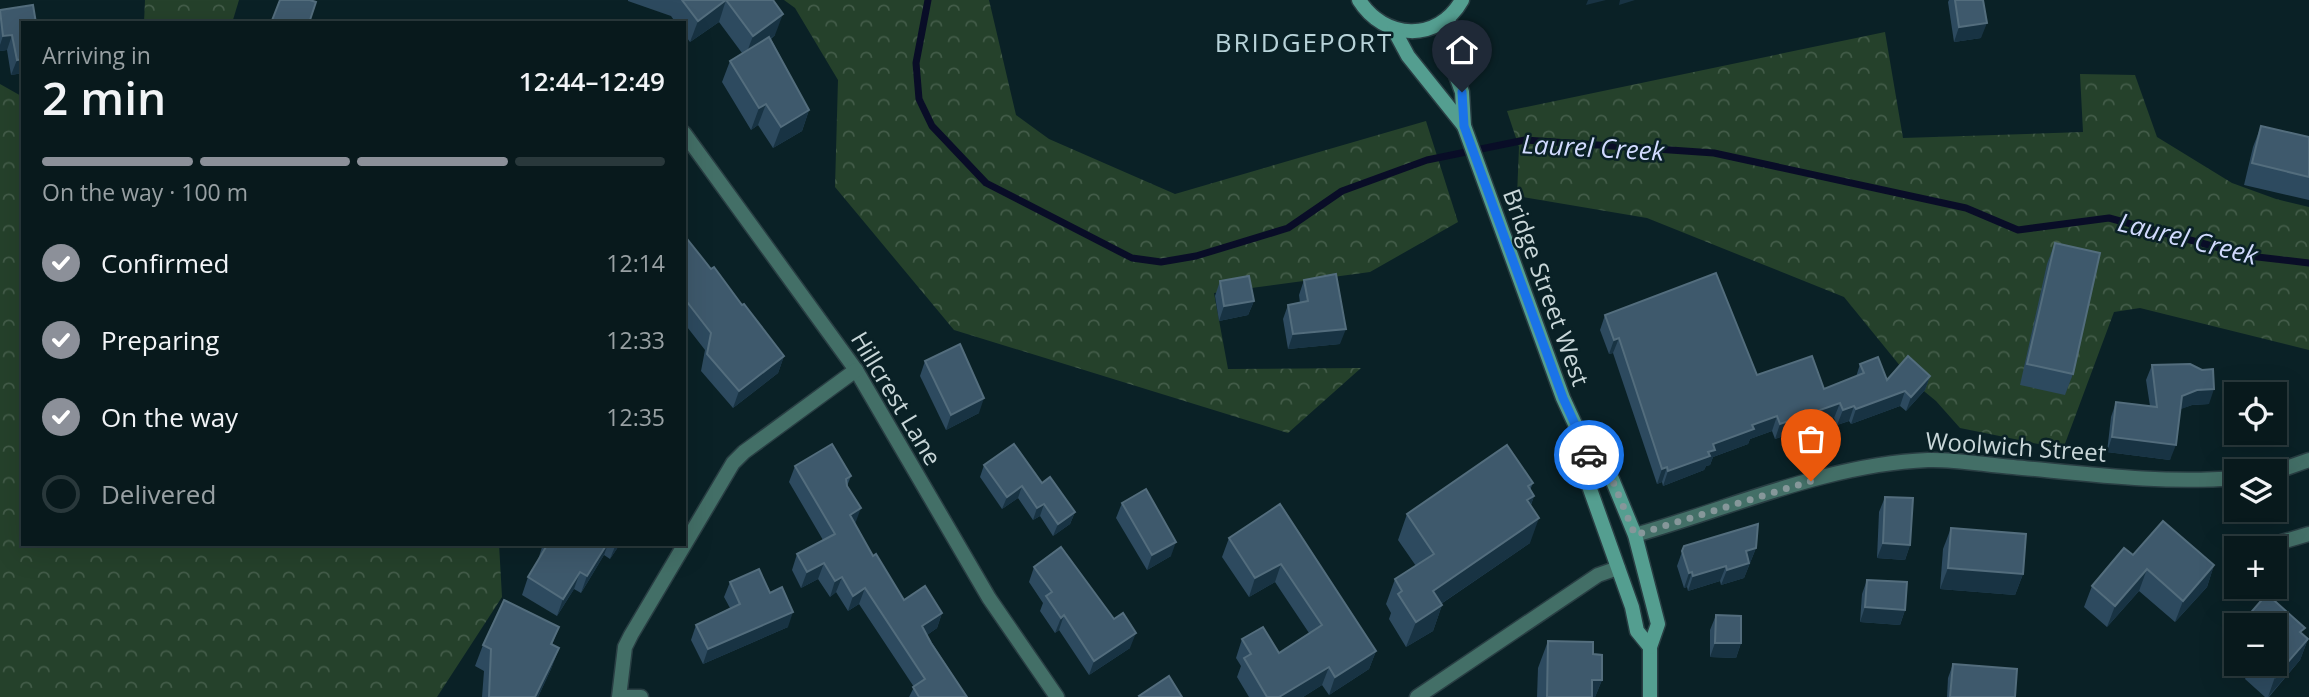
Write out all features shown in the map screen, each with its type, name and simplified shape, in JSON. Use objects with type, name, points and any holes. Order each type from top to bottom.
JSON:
[{"type":"main road","points":[[1359,0],[1379,23],[1394,30],[1423,31],[1448,18],[1462,0]]},
{"type":"main road","name":"Bridge Street West","points":[[1448,18],[1453,35],[1451,62],[1462,92],[1464,126],[1563,398],[1592,461],[1612,479],[1635,535],[1658,624],[1650,647],[1650,697]]},
{"type":"main road","name":"Bridge Street West","points":[[1394,30],[1408,56],[1464,126]]},
{"type":"main road","name":"Bridge Street West","points":[[1592,461],[1590,489],[1637,631],[1650,647]]},
{"type":"street","name":"Hillcrest Lane","points":[[686,135],[856,370],[989,598],[1057,697]]},
{"type":"street","points":[[686,542],[733,463],[744,452],[856,370]]},
{"type":"street","name":"Woolwich Street","points":[[1635,535],[1835,474],[1885,463],[1931,460],[2161,480],[2224,478]]},
{"type":"street","points":[[2287,468],[2309,460]]},
{"type":"street","points":[[2287,540],[2309,534]]},
{"type":"street","points":[[619,697],[625,647],[684,546]]},
{"type":"street","points":[[1417,697],[1598,575],[1618,568]]},
{"type":"street","points":[[625,697],[641,697]]},
{"type":"green space","points":[[145,0],[239,0],[233,21],[144,21]]},
{"type":"green space","points":[[784,0],[989,0],[1016,115],[1049,139],[1175,194],[1426,121],[1458,222],[1370,272],[1214,293],[1228,369],[1361,368],[1288,433],[954,330],[835,187],[838,80],[795,8]]},
{"type":"green space","points":[[1885,32],[1903,138],[2083,132],[2080,74],[2135,75],[2157,137],[2232,183],[2276,199],[2309,207],[2309,350],[2140,308],[2114,312],[2063,449],[1960,428],[1936,401],[1914,383],[1844,297],[1647,218],[1517,196],[1519,147],[1507,111]]},
{"type":"green space","points":[[0,84],[21,96],[21,546],[499,546],[502,597],[437,697],[0,697]]},
{"type":"building","points":[[280,0],[316,2],[310,21],[272,21]]},
{"type":"building","points":[[682,0],[726,0],[698,21]]},
{"type":"building","points":[[726,0],[773,0],[783,14],[753,36]]},
{"type":"building","points":[[1955,0],[1983,0],[1987,23],[1959,27]]},
{"type":"building","points":[[33,5],[36,21],[21,21],[21,59],[17,60],[12,35],[3,36],[0,10]]},
{"type":"building","points":[[769,37],[809,110],[781,127],[766,104],[759,108],[730,61]]},
{"type":"building","points":[[2261,126],[2309,137],[2309,177],[2252,163]]},
{"type":"building","points":[[686,238],[711,269],[714,267],[784,356],[739,391],[707,354],[711,333],[686,301]]},
{"type":"building","points":[[2055,243],[2100,253],[2073,374],[2027,364]]},
{"type":"building","points":[[1716,273],[1757,375],[1812,356],[1824,389],[1864,373],[1860,364],[1878,357],[1887,380],[1908,356],[1930,376],[1911,397],[1905,391],[1856,409],[1854,406],[1843,410],[1840,403],[1780,424],[1777,416],[1752,425],[1754,429],[1713,444],[1715,450],[1708,452],[1710,456],[1668,471],[1667,467],[1662,469],[1619,338],[1614,340],[1605,315]]},
{"type":"building","points":[[1336,274],[1346,329],[1293,334],[1288,305],[1308,301],[1304,280]]},
{"type":"building","points":[[1249,276],[1254,301],[1224,306],[1220,281]]},
{"type":"building","points":[[960,344],[984,398],[951,415],[925,361]]},
{"type":"building","points":[[2190,364],[2202,370],[2213,369],[2214,389],[2197,390],[2182,396],[2176,445],[2112,437],[2116,402],[2157,407],[2152,365]]},
{"type":"building","points":[[832,444],[851,476],[846,479],[847,486],[861,508],[850,515],[873,556],[876,554],[904,600],[925,586],[942,613],[922,626],[967,697],[919,697],[913,687],[925,679],[865,588],[853,596],[842,577],[835,581],[824,563],[807,572],[797,554],[835,534],[795,466]]},
{"type":"building","points":[[1014,444],[1042,483],[1050,477],[1075,512],[1058,524],[1044,504],[1037,508],[1022,486],[1007,497],[984,465]]},
{"type":"building","points":[[1507,445],[1533,483],[1528,486],[1534,496],[1527,500],[1539,518],[1433,591],[1442,605],[1416,622],[1398,594],[1402,591],[1395,579],[1434,554],[1407,514]]},
{"type":"building","points":[[1146,489],[1176,542],[1152,555],[1122,503]]},
{"type":"building","points":[[1885,497],[1913,498],[1910,545],[1883,543]]},
{"type":"building","points":[[1280,504],[1376,651],[1335,677],[1329,667],[1279,697],[1267,697],[1244,658],[1251,654],[1242,639],[1263,627],[1279,653],[1322,625],[1281,564],[1255,578],[1229,538]]},
{"type":"building","points":[[2163,521],[2214,565],[2183,601],[2147,569],[2115,606],[2092,586],[2124,548],[2133,555]]},
{"type":"building","points":[[1758,524],[1756,548],[1746,551],[1749,563],[1727,570],[1726,566],[1693,576],[1692,572],[1689,573],[1682,551],[1684,546]]},
{"type":"building","points":[[1951,528],[2026,534],[2023,574],[1948,568]]},
{"type":"building","points":[[544,546],[606,546],[587,576],[580,572],[563,599],[528,577],[546,547]]},
{"type":"building","points":[[1061,547],[1114,619],[1123,613],[1136,633],[1094,661],[1064,615],[1061,618],[1046,596],[1052,592],[1034,567]]},
{"type":"building","points":[[759,569],[770,593],[782,587],[793,612],[708,649],[696,625],[740,604],[730,582]]},
{"type":"building","points":[[1867,580],[1907,582],[1905,610],[1865,607]]},
{"type":"building","points":[[2263,599],[2273,599],[2305,628],[2300,632],[2308,639],[2287,663],[2287,613],[2250,613]]},
{"type":"building","points":[[504,600],[559,627],[551,644],[559,648],[535,697],[489,697],[491,649],[483,645]]},
{"type":"building","points":[[1716,615],[1741,616],[1741,643],[1715,643]]},
{"type":"building","points":[[1548,641],[1593,642],[1593,654],[1602,655],[1602,680],[1592,680],[1592,697],[1547,697]]},
{"type":"building","points":[[1953,664],[2017,669],[2015,697],[1950,697]]},
{"type":"building","points":[[1169,676],[1182,697],[1139,696]]},
{"type":"waterway","name":"Laurel Creek","points":[[928,0],[916,63],[919,99],[932,126],[986,183],[1132,258],[1161,262],[1196,256],[1288,228],[1342,191],[1427,160],[1525,140],[1714,153],[1966,208],[2018,230],[2109,218],[2249,256],[2309,263]]},
{"type":"way so far","points":[[1589,455],[1612,479],[1635,535],[1811,481]]},
{"type":"district","name":"BRIDGEPORT","points":[[1304,42]]},
{"type":"route","points":[[1462,92],[1464,126],[1563,398],[1589,455]]}]
